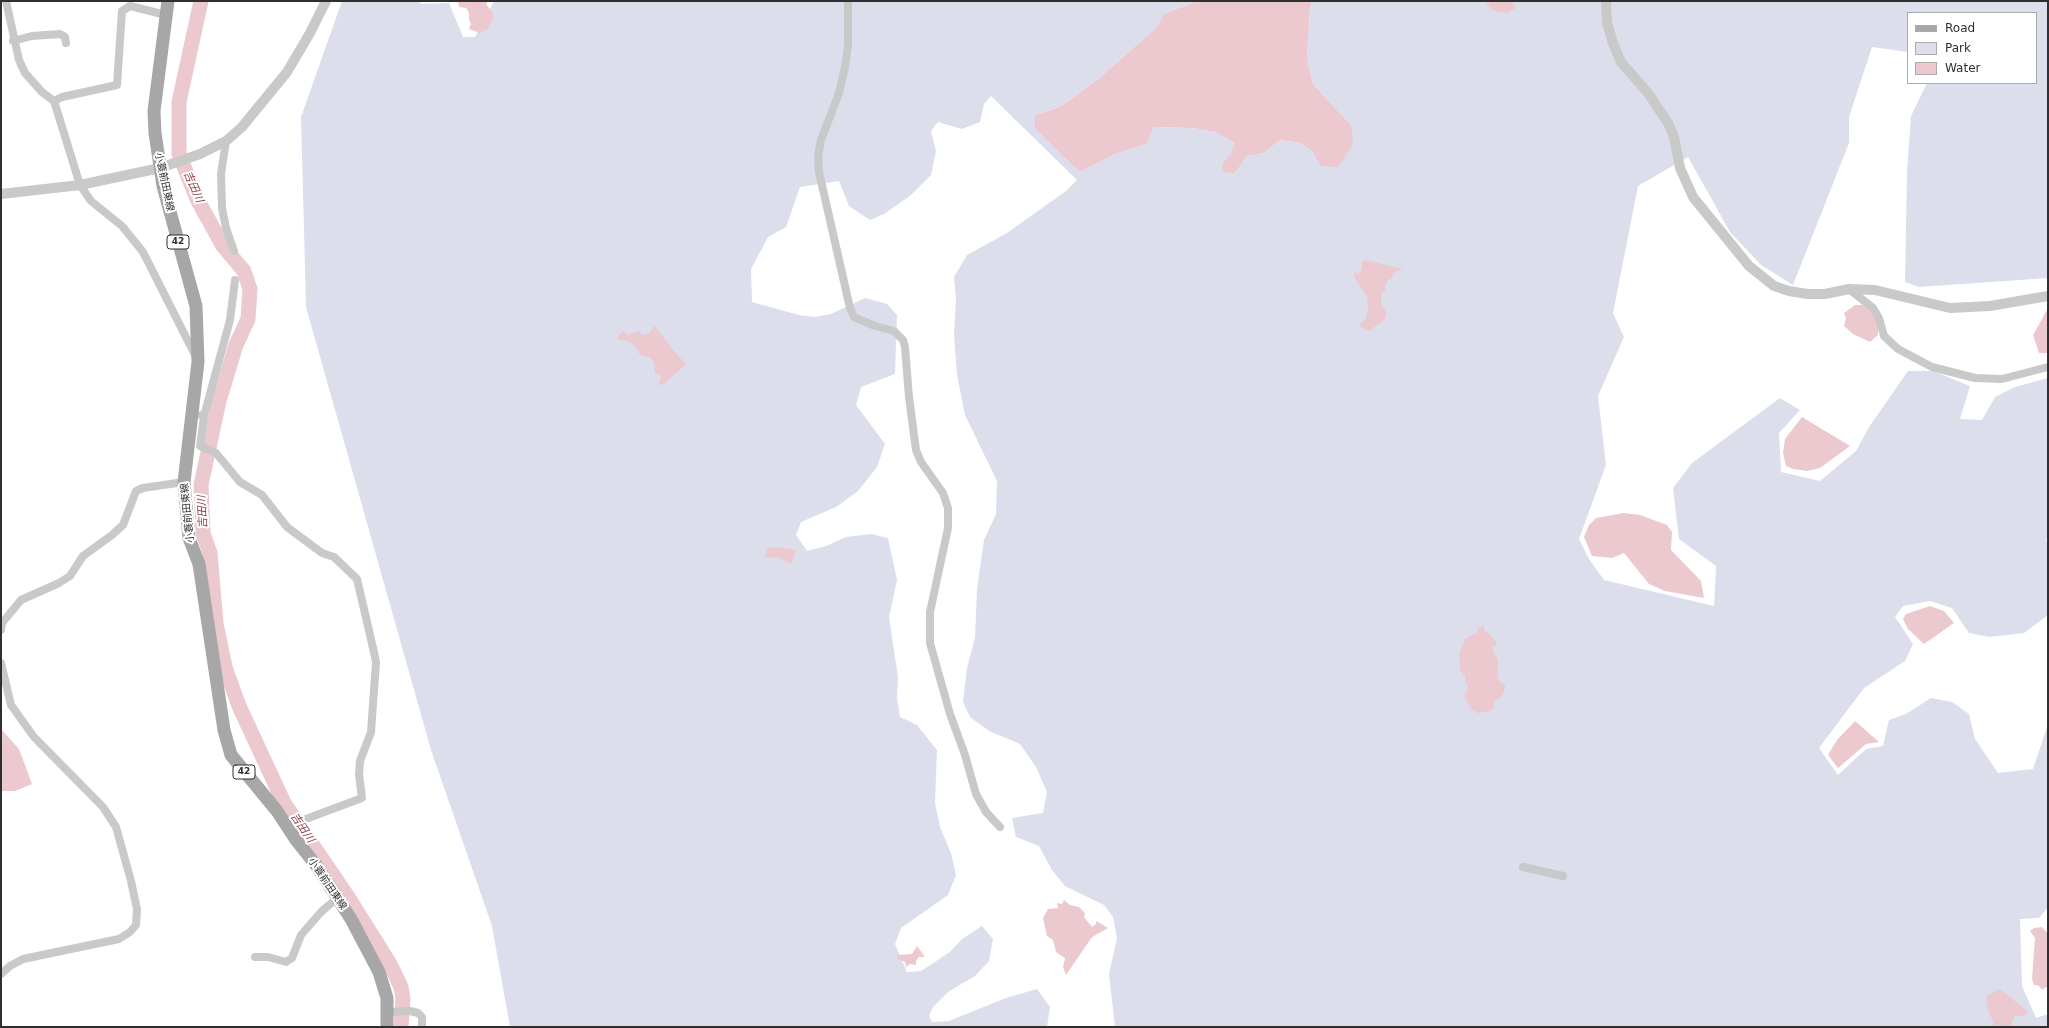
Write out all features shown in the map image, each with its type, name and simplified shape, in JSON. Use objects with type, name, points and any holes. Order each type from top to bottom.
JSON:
[{"type":"main road","name":"小蓑前田東線","points":[[168,1],[154,111],[155,133],[160,168],[196,306],[198,414],[184,482],[189,538],[199,564],[216,684],[227,744],[238,766],[288,825],[316,865],[350,919],[379,972],[391,1012],[387,1027]]},
{"type":"street","points":[[6,1],[13,41],[19,60],[25,73],[42,92],[54,101],[80,185],[91,201],[122,226],[143,252],[198,362]]},
{"type":"street","points":[[1,194],[80,185],[160,168],[200,154],[226,140],[242,127],[287,72],[310,33],[326,1]]},
{"type":"street","points":[[848,1],[848,45],[845,67],[840,93],[821,140],[818,156],[819,172],[850,308],[854,317],[875,326],[894,331],[903,340],[905,347],[909,397],[916,450],[921,462],[943,493],[948,508],[948,528],[930,612],[930,643],[950,714],[965,755],[976,794],[986,812],[1000,826]]},
{"type":"street","points":[[1606,1],[1607,23],[1621,62],[1648,93],[1668,123],[1674,137],[1680,168],[1690,191],[1750,266],[1774,286],[1807,294],[1825,294],[1849,290],[1888,292],[1934,306],[1950,308],[1990,306],[2048,296]]},
{"type":"street","points":[[54,101],[62,97],[117,85],[122,11],[130,6],[166,15]]},
{"type":"street","points":[[13,41],[32,36],[60,34],[64,37],[66,43]]},
{"type":"street","points":[[226,140],[221,174],[222,208],[226,228],[234,251]]},
{"type":"street","points":[[235,280],[230,320],[198,414],[200,446],[216,453],[240,482],[262,495],[287,527],[322,553],[334,557],[357,579],[376,662],[371,732],[360,768],[362,798],[288,825]]},
{"type":"street","points":[[1849,290],[1873,308],[1879,318],[1884,336],[1898,349],[1932,367],[1975,378],[2002,379],[2048,367]]},
{"type":"street","points":[[1,630],[2,623],[22,600],[59,583],[70,576],[83,556],[112,535],[122,525],[136,491],[143,488],[184,482]]},
{"type":"street","points":[[1,663],[11,705],[34,737],[103,807],[116,827],[137,909],[136,925],[130,932],[119,939],[22,959],[10,966],[1,974]]},
{"type":"street","points":[[1523,866],[1563,876]]},
{"type":"street","points":[[255,956],[268,957],[286,962],[292,958],[301,935],[321,912],[337,898]]},
{"type":"street","points":[[391,1012],[410,1011],[418,1013],[422,1017],[422,1027]]},
{"type":"green space","points":[[342,1],[420,1],[421,4],[449,3],[463,37],[475,37],[494,1],[1197,1],[1164,14],[1157,27],[1097,80],[1060,107],[1035,115],[1080,172],[1115,154],[1147,144],[1154,127],[1191,128],[1215,132],[1235,143],[1230,156],[1222,164],[1235,173],[1247,156],[1264,153],[1280,140],[1300,143],[1312,151],[1320,166],[1351,125],[1313,84],[1307,58],[1310,8],[1312,1],[2048,1],[2048,278],[1919,287],[1905,282],[1907,172],[1911,116],[1927,84],[2037,84],[2037,12],[1907,12],[1907,52],[1872,47],[1849,117],[1849,143],[1793,285],[1761,265],[1730,232],[1688,157],[1638,186],[1613,313],[1624,337],[1598,396],[1606,465],[1579,539],[1589,559],[1604,580],[1714,606],[1716,566],[1679,539],[1673,488],[1692,463],[1780,398],[1800,410],[1779,433],[1781,472],[1820,481],[1856,451],[1869,427],[1908,371],[1933,371],[1970,386],[1960,419],[1982,420],[1995,397],[2015,387],[2048,378],[2048,537],[2046,539],[2048,545],[2048,615],[2024,633],[1989,637],[1969,633],[1952,608],[1930,601],[1903,606],[1895,617],[1913,644],[1905,661],[1864,688],[1819,748],[1838,775],[1866,749],[1883,746],[1889,720],[1906,714],[1931,698],[1952,702],[1969,714],[1975,739],[1998,773],[2033,769],[2048,724],[2048,907],[2039,918],[2020,919],[2022,986],[2036,1018],[2048,1014],[2048,1027],[1115,1027],[1109,974],[1117,938],[1113,917],[1104,905],[1065,886],[1052,870],[1039,846],[1016,837],[1012,818],[1043,813],[1047,792],[1036,767],[1020,744],[989,731],[970,717],[963,702],[967,668],[975,638],[977,589],[984,540],[996,514],[997,481],[965,415],[957,375],[954,335],[956,300],[954,277],[967,255],[1007,233],[1066,191],[1077,180],[991,96],[984,104],[980,122],[962,129],[938,122],[931,131],[936,151],[931,175],[911,195],[884,214],[870,220],[849,206],[839,181],[800,187],[786,227],[768,237],[751,269],[752,302],[799,315],[815,317],[831,314],[865,298],[887,304],[897,315],[895,374],[861,387],[856,405],[885,444],[877,467],[858,491],[836,507],[801,522],[796,535],[807,551],[826,546],[846,537],[871,534],[888,538],[897,580],[889,617],[898,677],[897,698],[900,717],[917,725],[937,750],[935,803],[940,827],[951,853],[956,875],[948,895],[901,928],[895,944],[907,972],[921,971],[950,952],[962,939],[982,926],[993,939],[989,961],[975,976],[948,992],[933,1007],[929,1016],[932,1022],[949,1021],[1006,998],[1037,989],[1050,1007],[1047,1027],[510,1027],[492,926],[431,750],[306,307],[301,117]]},
{"type":"water","points":[[488,1],[486,4],[493,13],[493,18],[488,29],[480,33],[469,29],[471,24],[469,20],[469,13],[466,8],[459,7],[458,2]]},
{"type":"water","points":[[1197,1],[1312,1],[1310,8],[1307,58],[1313,84],[1351,125],[1353,144],[1338,167],[1320,166],[1312,151],[1300,143],[1280,140],[1264,153],[1247,156],[1235,173],[1223,172],[1222,164],[1230,155],[1235,143],[1215,132],[1191,128],[1154,127],[1147,144],[1115,154],[1080,172],[1035,128],[1035,115],[1060,107],[1097,80],[1157,27],[1164,14]]},
{"type":"water","points":[[1485,1],[1513,1],[1516,12],[1512,9],[1508,13],[1498,12],[1491,9]]},
{"type":"water","points":[[1365,260],[1403,269],[1392,275],[1393,279],[1389,279],[1385,285],[1386,289],[1381,294],[1381,303],[1386,311],[1385,318],[1380,324],[1374,327],[1373,330],[1368,331],[1359,326],[1365,320],[1368,309],[1367,296],[1354,277],[1354,272],[1359,274],[1362,269],[1362,262]]},
{"type":"water","points":[[1855,305],[1863,305],[1869,309],[1878,321],[1878,335],[1870,342],[1853,334],[1844,326],[1846,318],[1844,313]]},
{"type":"water","points":[[2048,308],[2048,353],[2039,353],[2033,335]]},
{"type":"water","points":[[655,326],[673,350],[686,364],[663,385],[659,384],[661,377],[654,372],[655,364],[650,357],[640,355],[636,347],[629,341],[618,339],[619,334],[623,331],[628,335],[638,331],[643,335],[649,333]]},
{"type":"water","points":[[1802,417],[1850,446],[1820,468],[1807,471],[1793,469],[1786,466],[1783,453],[1785,439]]},
{"type":"water","points":[[1624,513],[1640,515],[1667,525],[1672,532],[1671,550],[1701,581],[1704,598],[1665,591],[1649,584],[1624,553],[1612,558],[1592,556],[1584,537],[1589,525],[1596,518]]},
{"type":"water","points":[[778,547],[796,550],[791,564],[778,557],[770,558],[764,556],[768,548]]},
{"type":"water","points":[[1930,606],[1944,611],[1954,623],[1924,644],[1908,629],[1903,619],[1906,614]]},
{"type":"water","points":[[1484,625],[1484,629],[1496,641],[1496,646],[1492,647],[1498,661],[1498,677],[1501,683],[1505,684],[1505,688],[1503,695],[1494,702],[1494,707],[1491,711],[1478,713],[1472,710],[1465,699],[1464,694],[1467,692],[1468,686],[1465,681],[1465,676],[1460,670],[1459,654],[1465,639],[1478,632],[1477,629]]},
{"type":"water","points":[[1855,721],[1879,742],[1866,744],[1838,768],[1828,755],[1837,740]]},
{"type":"water","points":[[1,729],[19,749],[32,784],[15,791],[1,791]]},
{"type":"water","points":[[1064,900],[1070,905],[1079,907],[1085,913],[1084,917],[1092,927],[1096,924],[1096,921],[1108,928],[1092,937],[1066,975],[1063,967],[1065,958],[1056,952],[1053,940],[1047,936],[1043,918],[1048,909],[1058,908],[1057,903],[1062,904]]},
{"type":"water","points":[[2042,927],[2048,934],[2048,989],[2046,987],[2042,990],[2038,985],[2034,985],[2032,979],[2035,938],[2030,931],[2034,928]]},
{"type":"water","points":[[917,946],[925,957],[919,957],[916,961],[916,965],[910,964],[906,967],[905,962],[897,958],[897,955],[912,954]]},
{"type":"water","points":[[2000,989],[2028,1012],[2024,1016],[2015,1016],[2011,1025],[2012,1027],[1993,1027],[1993,1021],[1988,1011],[1986,996]]},
{"type":"waterway","name":"吉田川","points":[[201,1],[179,102],[179,154],[197,199],[223,246],[244,271],[250,289],[248,319],[236,345],[219,401],[201,485],[203,533],[210,553],[216,623],[225,667],[239,706],[284,803],[348,897],[390,964],[401,987],[403,999],[401,1027]]}]
